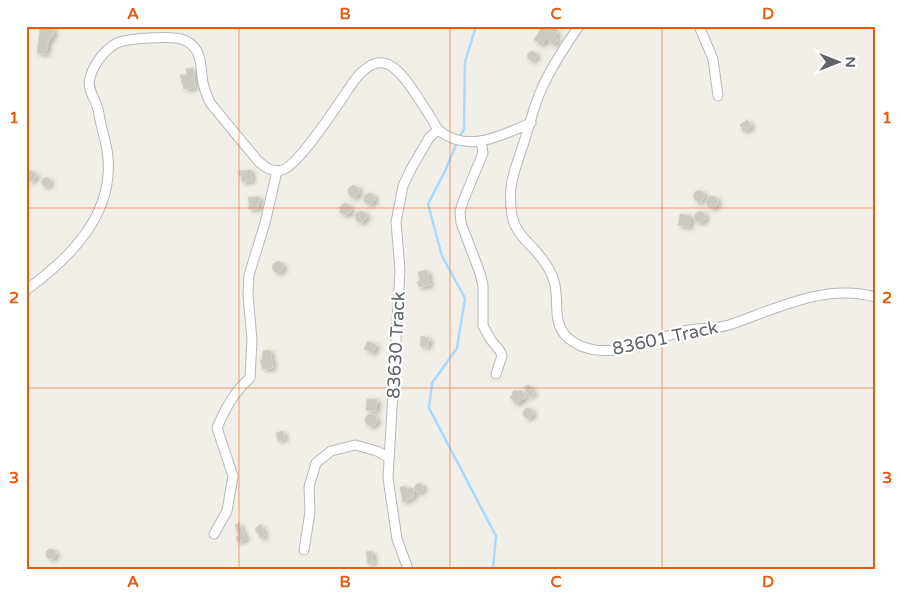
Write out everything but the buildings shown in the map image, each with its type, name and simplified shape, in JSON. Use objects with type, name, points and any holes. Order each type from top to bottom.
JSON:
[{"type":"street","name":"83601 Track","points":[[579,26],[558,55],[546,81],[510,188],[512,216],[522,238],[536,252],[550,272],[554,283],[557,322],[569,338],[576,343],[602,351],[636,346],[686,331],[727,325],[777,306],[825,295],[845,292],[875,297]]},
{"type":"street","points":[[700,26],[713,59],[718,96]]},
{"type":"street","points":[[26,290],[44,277],[77,245],[92,225],[100,210],[107,187],[108,159],[99,111],[90,89],[89,80],[100,59],[110,48],[118,43],[128,40],[171,38],[182,39],[189,43],[198,54],[204,89],[211,104],[258,161],[266,168],[277,171],[288,168],[300,156],[360,73],[371,64],[388,64],[403,75],[438,130],[456,140],[469,143],[481,141],[531,123]]},
{"type":"street","name":"83630 Track","points":[[408,569],[397,539],[388,478],[400,270],[396,222],[403,186],[429,138],[438,130]]},
{"type":"street","points":[[481,141],[482,154],[460,211],[460,223],[480,273],[483,326],[502,356],[496,374]]},
{"type":"street","points":[[214,534],[227,512],[233,476],[218,428],[226,408],[241,385],[250,378],[252,340],[248,295],[249,275],[265,223],[277,171]]},
{"type":"street","points":[[304,550],[310,512],[309,487],[316,463],[331,451],[354,445],[377,451],[389,458]]},
{"type":"waterway","points":[[459,137],[464,130],[465,62],[476,26]]},
{"type":"waterway","points":[[457,142],[428,204],[442,256],[465,298],[457,348],[432,383],[429,408],[496,536],[493,569]]}]
